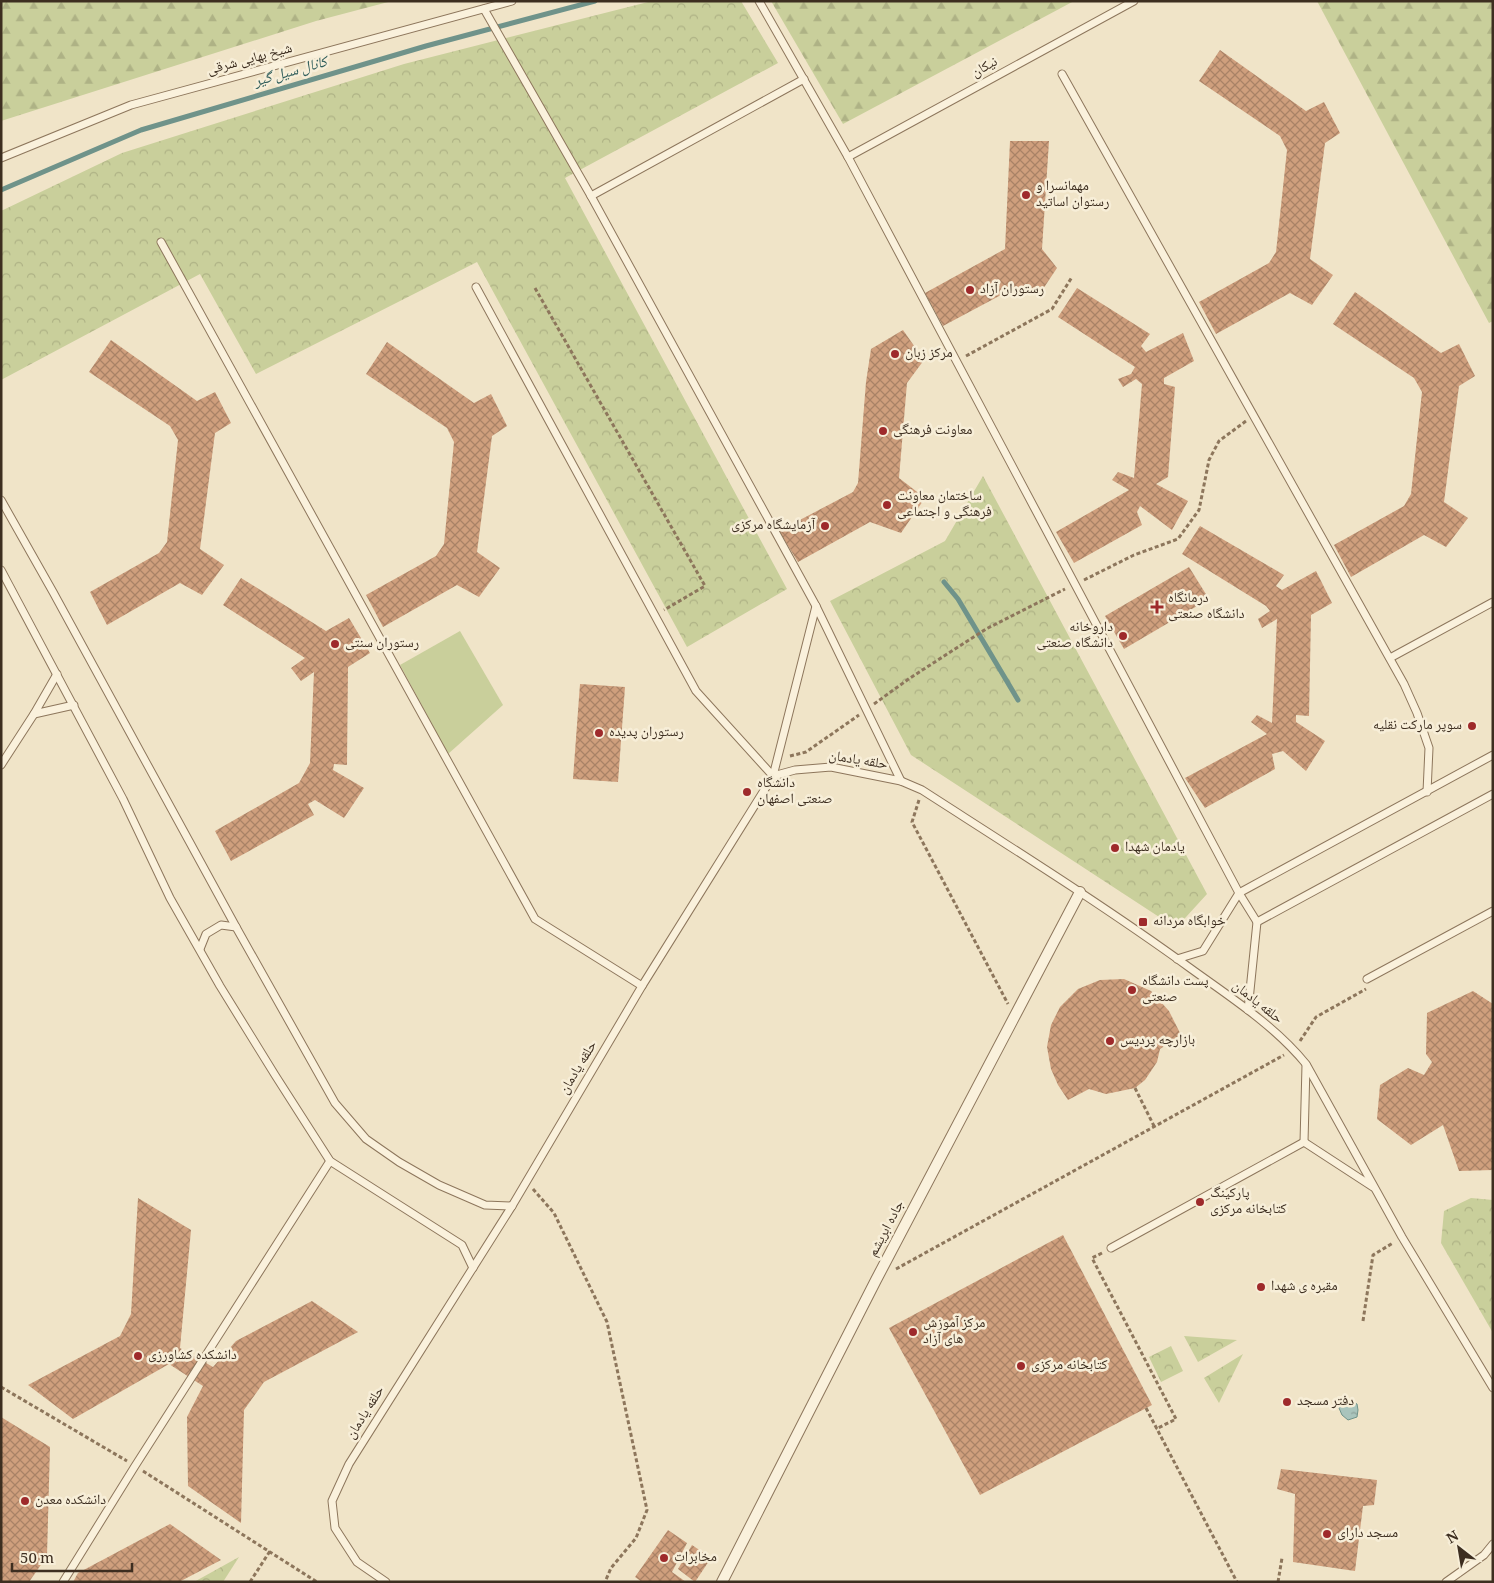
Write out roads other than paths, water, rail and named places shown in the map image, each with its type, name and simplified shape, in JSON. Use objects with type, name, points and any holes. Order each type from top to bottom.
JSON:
[{"type":"street","name":"جاده ابریشم","points":[[722,1582],[876,1280],[1080,892]]},
{"type":"lane","name":"شیخ بهایی شرقی","points":[[1,158],[131,106],[512,1]]},
{"type":"lane","points":[[759,1],[848,157],[1256,922],[1248,1010]]},
{"type":"lane","name":"نیکان","points":[[848,157],[1134,1]]},
{"type":"lane","points":[[484,9],[591,196],[816,606],[901,781]]},
{"type":"lane","points":[[1062,74],[1408,691],[1429,748],[1427,792]]},
{"type":"lane","points":[[591,196],[804,79]]},
{"type":"lane","points":[[161,242],[535,919],[642,986]]},
{"type":"lane","points":[[476,287],[696,691],[773,776]]},
{"type":"lane","points":[[1,500],[335,1103],[366,1139],[438,1186],[485,1205],[512,1206]]},
{"type":"lane","points":[[1,570],[124,799],[170,898],[220,986],[330,1161],[462,1245],[473,1268]]},
{"type":"lane","points":[[1390,658],[1493,602]]},
{"type":"lane","points":[[773,776],[816,606]]},
{"type":"lane","points":[[1,765],[57,674]]},
{"type":"lane","points":[[34,714],[74,705]]},
{"type":"lane","points":[[1177,959],[1203,951],[1239,893],[1493,755]]},
{"type":"lane","name":"حلقه یادمان","points":[[386,1582],[357,1562],[336,1528],[332,1501],[349,1464],[512,1206],[642,986],[773,776],[795,770],[832,766],[901,781],[922,790],[1080,892],[1177,959],[1248,1010],[1294,1050],[1306,1064],[1402,1237],[1493,1388]]},
{"type":"lane","points":[[1256,922],[1493,794]]},
{"type":"lane","points":[[1367,979],[1493,910]]},
{"type":"lane","points":[[200,949],[206,934],[214,929],[221,925],[236,927]]},
{"type":"lane","points":[[1304,1142],[1306,1064]]},
{"type":"lane","points":[[1304,1142],[1374,1188]]},
{"type":"lane","points":[[1111,1248],[1304,1142]]},
{"type":"lane","points":[[63,1582],[330,1161]]},
{"type":"lane","points":[[1446,1582],[1484,1555],[1493,1544]]},
{"type":"water","points":[[1351,1401],[1357,1404],[1357,1417],[1348,1420],[1342,1415],[1339,1408],[1342,1403]]},
{"type":"waterway","name":"کانال سیل گیر","points":[[1,190],[141,130],[426,46],[595,1]]},
{"type":"waterway","points":[[944,582],[958,599],[1018,700]]},
{"type":"place","name":"مهمانسرا و رستوان اساتید","points":[[1026,195]]},
{"type":"place","name":"رستوران آزاد","points":[[970,290]]},
{"type":"place","name":"مرکز زبان","points":[[895,354]]},
{"type":"place","name":"معاونت فرهنگی","points":[[883,431]]},
{"type":"place","name":"ساختمان معاونت فرهنگی و اجتماعی","points":[[887,505]]},
{"type":"place","name":"آزمایشگاه مرکزی","points":[[825,526]]},
{"type":"place","name":"درمانگاه دانشگاه صنعتی","points":[[1157,607]]},
{"type":"place","name":"داروخانه دانشگاه صنعتی","points":[[1123,636]]},
{"type":"place","name":"رستوران سنتی","points":[[335,644]]},
{"type":"place","name":"سوپر مارکت نقلیه","points":[[1472,726]]},
{"type":"place","name":"رستوران پدیده","points":[[599,733]]},
{"type":"place","name":"دانشگاه صنعتی اصفهان","points":[[747,792]]},
{"type":"place","name":"یادمان شهدا","points":[[1115,848]]},
{"type":"place","name":"خوابگاه مردانه","points":[[1143,922]]},
{"type":"place","name":"پست دانشگاه صنعتی","points":[[1132,990]]},
{"type":"place","name":"بازارچه پردیس","points":[[1110,1041]]},
{"type":"place","name":"پارکینگ کتابخانه مرکزی","points":[[1200,1202]]},
{"type":"place","name":"مقبره ی شهدا","points":[[1261,1287]]},
{"type":"place","name":"مرکز آموزش های آزاد","points":[[913,1332]]},
{"type":"place","name":"دانشکده کشاورزی","points":[[138,1356]]},
{"type":"place","name":"کتابخانه مرکزی","points":[[1021,1366]]},
{"type":"place","name":"دفتر مسجد","points":[[1287,1402]]},
{"type":"place","name":"دانشکده معدن","points":[[25,1501]]},
{"type":"place","name":"مسجد دارای","points":[[1327,1534]]},
{"type":"place","name":"مخابرات","points":[[664,1558]]}]
